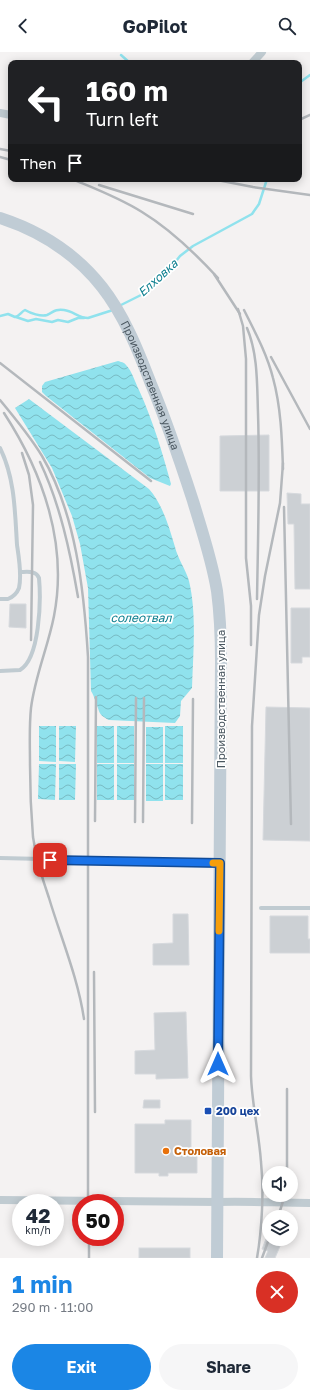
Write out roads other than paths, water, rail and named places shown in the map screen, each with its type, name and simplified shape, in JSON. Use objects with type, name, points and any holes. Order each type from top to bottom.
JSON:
[{"type":"main road","name":"Производственная улица","points":[[0,218],[33,231],[60,247],[91,274],[112,300],[122,317],[142,360],[164,415],[211,562],[217,592],[221,626],[222,661],[217,1258]]},
{"type":"street","points":[[255,60],[262,52]]},
{"type":"street","points":[[0,1200],[247,1201],[261,1203],[310,1203]]},
{"type":"lane","points":[[0,448],[11,482],[20,572],[19,588],[16,594],[8,599],[0,599]]},
{"type":"lane","points":[[0,671],[17,671],[22,669],[27,663],[37,637],[39,578],[34,572],[20,572]]},
{"type":"lane","points":[[0,858],[220,863]]},
{"type":"lane","points":[[261,908],[310,908]]},
{"type":"water","points":[[118,361],[124,363],[130,370],[144,402],[161,448],[171,484],[170,486],[150,478],[42,392],[42,386],[45,382]]},
{"type":"water","name":"солеотвал","points":[[29,399],[149,489],[162,509],[176,551],[189,581],[194,621],[192,688],[181,701],[180,716],[175,723],[109,720],[102,716],[99,712],[91,691],[88,588],[80,544],[72,516],[52,468],[15,408]]},
{"type":"water","points":[[39,726],[56,726],[56,762],[39,761]]},
{"type":"water","points":[[59,726],[76,726],[75,762],[59,761]]},
{"type":"water","points":[[97,726],[114,726],[114,763],[97,763]]},
{"type":"water","points":[[117,726],[134,726],[134,763],[117,763]]},
{"type":"water","points":[[165,726],[183,726],[183,763],[165,763]]},
{"type":"water","points":[[146,727],[163,727],[163,763],[146,763]]},
{"type":"water","points":[[39,764],[56,764],[55,800],[38,799]]},
{"type":"water","points":[[59,764],[76,764],[75,800],[59,800]]},
{"type":"water","points":[[97,764],[114,764],[114,800],[97,800]]},
{"type":"water","points":[[117,764],[134,764],[134,800],[117,800]]},
{"type":"water","points":[[146,764],[163,764],[163,801],[146,801]]},
{"type":"water","points":[[165,764],[183,764],[183,800],[165,800]]},
{"type":"waterway","points":[[121,55],[127,60]]},
{"type":"waterway","name":"Елховка","points":[[302,81],[310,75]]},
{"type":"waterway","name":"Елховка","points":[[119,306],[148,290],[150,285],[165,275],[180,256],[193,246],[252,214],[259,204],[266,182]]},
{"type":"waterway","name":"Елховка","points":[[0,316],[8,314],[15,317],[25,310],[36,314],[47,315],[56,310],[61,310],[88,318],[113,310]]},
{"type":"waterway","points":[[16,317],[28,321],[36,319],[52,322],[58,320],[68,322],[78,318],[84,318]]},
{"type":"railway","points":[[302,119],[310,115]]},
{"type":"railway","points":[[0,149],[8,150]]},
{"type":"railway","points":[[0,157],[8,159]]},
{"type":"railway","points":[[79,182],[117,198],[152,219],[182,242],[218,278]]},
{"type":"railway","points":[[227,182],[310,195]]},
{"type":"railway","points":[[99,185],[193,214]]},
{"type":"railway","points":[[214,274],[240,314]]},
{"type":"railway","points":[[238,309],[243,326],[246,359],[246,558],[251,606],[251,645]]},
{"type":"railway","points":[[244,310],[264,352],[276,389],[282,435],[283,469]]},
{"type":"railway","points":[[247,328],[251,338],[255,359],[259,436],[257,599]]},
{"type":"railway","points":[[271,357],[310,429]]},
{"type":"railway","points":[[0,363],[151,481]]},
{"type":"railway","points":[[0,400],[32,441],[54,479],[63,502],[70,527],[81,579],[84,605],[88,657],[88,1194]]},
{"type":"railway","points":[[4,413],[18,436],[41,485],[55,536],[58,562],[54,616],[35,684],[30,715],[30,774],[33,837],[44,883],[78,988],[84,1019]]},
{"type":"railway","points":[[22,453],[29,475],[33,505],[31,640]]},
{"type":"railway","points":[[40,462],[53,494],[64,528],[78,597]]},
{"type":"railway","points":[[257,1258],[261,1223],[262,1173],[251,1076],[252,726],[259,615],[265,576],[280,503],[283,463]]},
{"type":"railway","points":[[284,507],[291,824]]},
{"type":"railway","points":[[95,821],[96,697]]},
{"type":"railway","points":[[135,822],[136,698]]},
{"type":"railway","points":[[143,822],[144,698]]},
{"type":"railway","points":[[192,823],[193,699]]},
{"type":"railway","points":[[94,972],[95,1112]]},
{"type":"railway","points":[[287,1089],[287,1166]]},
{"type":"railway","points":[[280,1210],[283,1202]]},
{"type":"railway","points":[[89,1246],[89,1258]]},
{"type":"railway","points":[[262,1258],[266,1246]]},
{"type":"place","name":"200 цех","points":[[208,1111]]},
{"type":"place","name":"Cтоловая","points":[[166,1151]]}]
